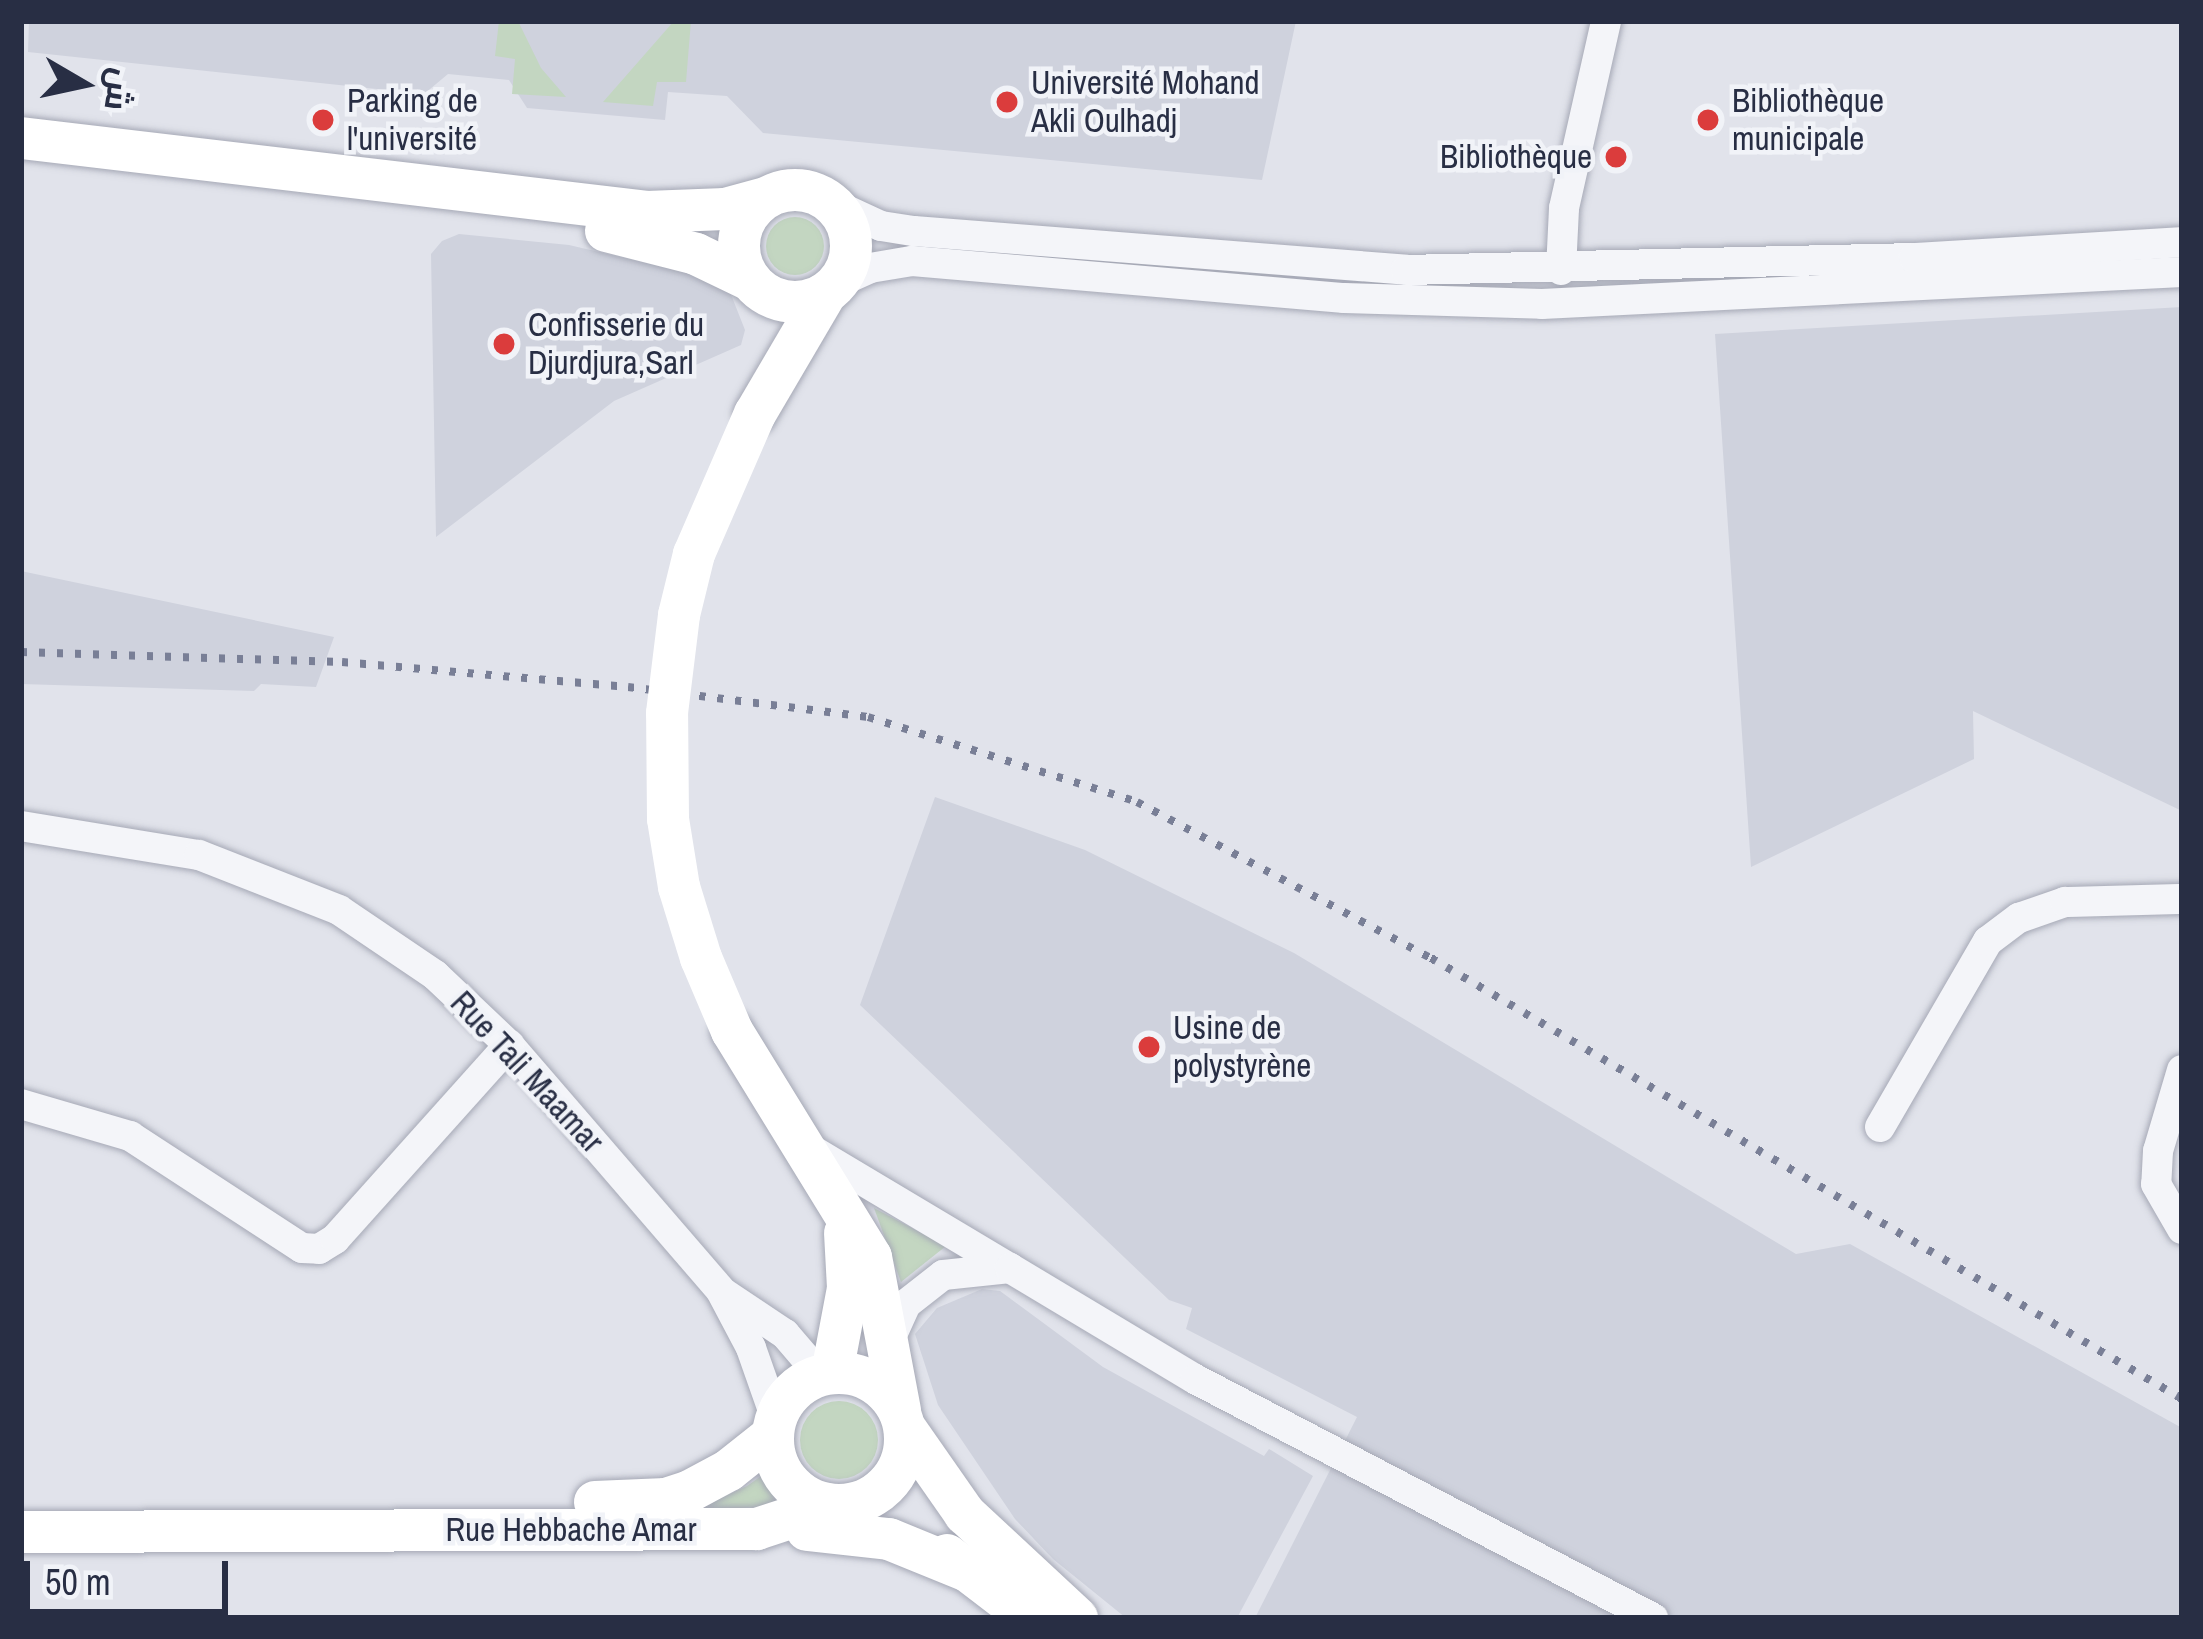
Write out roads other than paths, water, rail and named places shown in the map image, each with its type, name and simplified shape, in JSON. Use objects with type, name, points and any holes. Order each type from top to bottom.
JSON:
[{"type":"main road","points":[[21,138],[647,212],[725,209],[799,190],[833,204],[851,243],[831,288],[755,414],[694,554],[679,615],[667,713],[668,820],[679,887],[700,958],[732,1031],[808,1147],[871,1257],[905,1447],[892,1481],[878,1494],[837,1506]]},
{"type":"main road","points":[[21,162],[613,232],[696,254],[782,301],[831,288]]},
{"type":"main road","points":[[755,414],[770,356],[770,328],[739,237],[763,200]]},
{"type":"main road","points":[[826,1374],[849,1267],[841,1202]]},
{"type":"main road","points":[[1029,1618],[919,1535],[803,1495],[784,1475],[775,1427],[794,1391],[826,1374],[867,1378],[902,1420],[965,1514],[1077,1618]]},
{"type":"main road","name":"Rue Hebbache Amar","points":[[21,1507],[666,1498],[729,1471],[775,1427]]},
{"type":"main road","name":"Rue Hebbache Amar","points":[[21,1532],[757,1529],[837,1506]]},
{"type":"main road","points":[[757,1529],[862,1533],[970,1572]]},
{"type":"street","points":[[1561,270],[1564,208],[1606,21]]},
{"type":"street","points":[[833,204],[881,226],[914,231],[1406,270],[1561,270],[2182,242]]},
{"type":"street","points":[[831,288],[870,268],[912,262],[1366,299],[1542,304],[2182,272]]},
{"type":"street","name":"Rue Tali Maamar","points":[[21,826],[199,855],[339,910],[435,974],[509,1045],[721,1291]]},
{"type":"street","points":[[1880,1127],[1988,941],[2019,918],[2065,902],[2182,899]]},
{"type":"street","points":[[21,1104],[130,1136],[302,1248],[319,1250],[335,1239],[509,1045]]},
{"type":"street","points":[[2182,1070],[2158,1151],[2156,1184],[2182,1229]]},
{"type":"street","points":[[808,1147],[1195,1378],[1653,1618]]},
{"type":"street","points":[[886,1348],[906,1304],[943,1275],[1010,1268]]},
{"type":"street","points":[[721,1291],[785,1334],[826,1374]]},
{"type":"street","points":[[721,1291],[751,1348],[775,1427]]},
{"type":"railway","points":[[21,652],[342,662],[628,687],[868,717],[1137,802],[1431,958],[2182,1399]]},
{"type":"place","name":"Université Mohand Akli Oulhadj","points":[[1007,102]]},
{"type":"place","name":"Parking de l'université","points":[[323,120]]},
{"type":"place","name":"Bibliothèque municipale","points":[[1708,120]]},
{"type":"place","name":"Bibliothèque","points":[[1616,157]]},
{"type":"place","name":"Confisserie du Djurdjura,Sarl","points":[[504,344]]},
{"type":"place","name":"Usine de polystyrène","points":[[1149,1047]]}]
